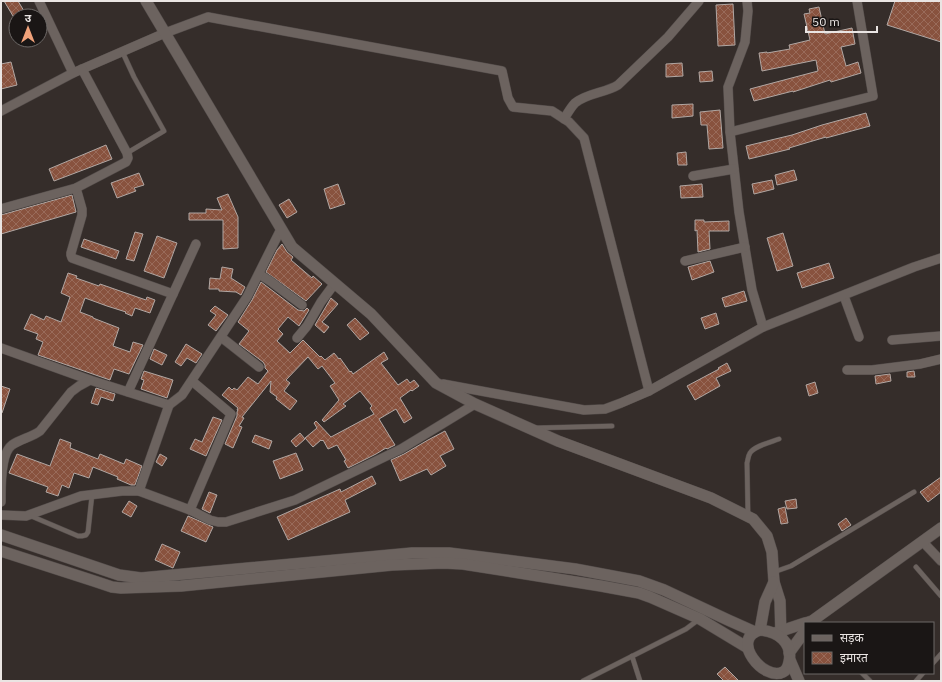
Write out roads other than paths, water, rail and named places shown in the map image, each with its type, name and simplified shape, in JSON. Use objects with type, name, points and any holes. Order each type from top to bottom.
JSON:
[{"type":"main road","points":[[146,1],[292,247],[371,314],[436,383],[475,404],[558,442],[711,498],[753,519],[767,536],[772,552],[774,577],[780,601],[779,634],[788,648],[799,681]]},
{"type":"main road","points":[[810,622],[941,528]]},
{"type":"main road","points":[[1,535],[119,575],[141,578],[412,553],[449,553],[575,569],[638,581],[664,590],[728,620],[758,631],[768,630],[779,634],[804,625]]},
{"type":"main road","points":[[1,551],[94,581],[121,588],[181,586],[392,564],[458,564],[638,593],[700,619],[748,648]]},
{"type":"main road","points":[[774,577],[765,602],[758,631],[751,636],[748,642],[748,648],[754,660],[774,677],[784,672],[788,668],[790,657],[804,633]]},
{"type":"street","points":[[39,1],[73,73]]},
{"type":"street","points":[[564,119],[574,104],[583,98],[612,89],[618,85],[668,37],[699,1]]},
{"type":"street","points":[[747,1],[748,11],[746,42],[728,87],[730,132],[739,212],[752,290],[763,327]]},
{"type":"street","points":[[730,132],[873,96],[857,1]]},
{"type":"street","points":[[1,111],[73,73],[165,33],[208,17],[502,71],[507,95],[513,107],[552,111],[569,122],[584,138],[649,391]]},
{"type":"street","points":[[1,209],[76,188],[126,162],[128,158],[127,153],[82,69]]},
{"type":"street","points":[[693,176],[734,169]]},
{"type":"street","points":[[76,188],[82,209],[82,215],[71,253],[72,258],[174,294]]},
{"type":"street","points":[[139,491],[169,405],[182,395],[247,297],[281,229]]},
{"type":"street","points":[[128,392],[196,244]]},
{"type":"street","points":[[685,261],[745,247]]},
{"type":"street","points":[[436,383],[584,410],[606,409],[649,391],[763,327],[914,267],[941,258]]},
{"type":"street","points":[[259,274],[302,305]]},
{"type":"street","points":[[297,338],[307,326],[320,302],[335,283]]},
{"type":"street","points":[[844,296],[859,337]]},
{"type":"street","points":[[892,340],[941,336]]},
{"type":"street","points":[[221,337],[259,367]]},
{"type":"street","points":[[1,348],[90,380],[169,405]]},
{"type":"street","points":[[847,370],[872,370],[920,364],[941,359]]},
{"type":"street","points":[[1,502],[2,470],[9,448],[40,431],[71,392],[90,380]]},
{"type":"street","points":[[190,510],[231,414],[192,381]]},
{"type":"street","points":[[1,515],[29,515],[81,496],[122,491],[139,491],[190,510],[210,520],[226,522],[295,500],[401,448],[475,404]]},
{"type":"street","points":[[923,542],[941,561]]},
{"type":"lane","points":[[122,51],[134,77],[164,131],[127,153]]},
{"type":"lane","points":[[527,428],[612,426]]},
{"type":"lane","points":[[748,516],[748,456],[756,448],[779,439]]},
{"type":"lane","points":[[774,577],[914,492]]},
{"type":"lane","points":[[29,515],[78,536],[86,535],[88,532],[92,495]]},
{"type":"lane","points":[[916,568],[941,596]]},
{"type":"lane","points":[[583,681],[686,629],[700,619]]},
{"type":"lane","points":[[934,662],[941,654]]},
{"type":"lane","points":[[632,656],[640,681]]}]
